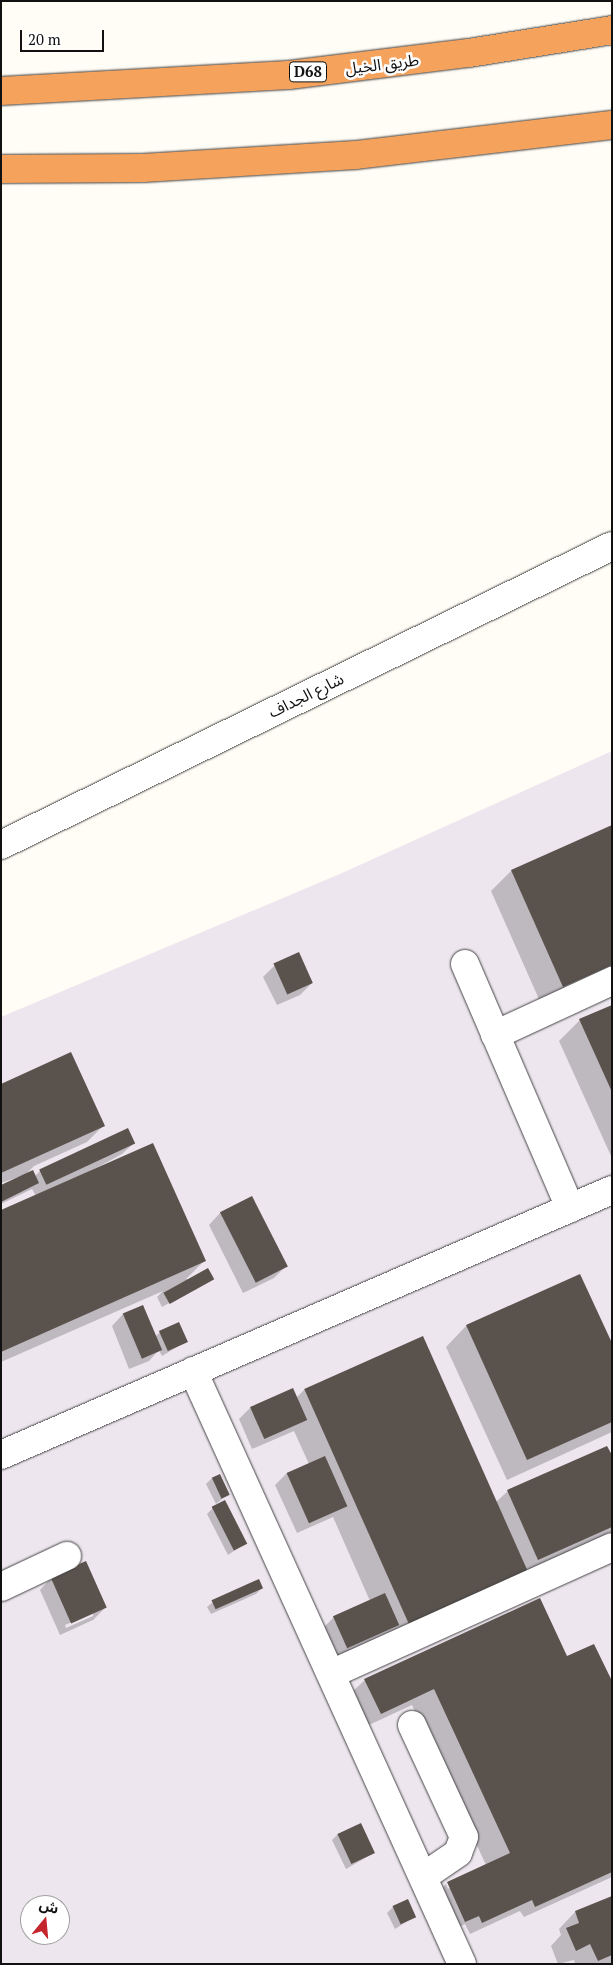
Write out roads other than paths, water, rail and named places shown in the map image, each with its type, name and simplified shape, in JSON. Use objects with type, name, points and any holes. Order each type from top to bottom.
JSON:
[{"type":"highway","name":"طريق الخيل","points":[[1,92],[288,75],[469,53],[612,30]]},
{"type":"highway","points":[[1,169],[143,168],[356,156],[612,126]]},
{"type":"street","name":"شارع الجداف","points":[[1,845],[612,546]]},
{"type":"street","points":[[465,964],[570,1208]]},
{"type":"street","points":[[495,1035],[612,982]]},
{"type":"street","points":[[1,1454],[612,1190]]},
{"type":"street","points":[[193,1371],[462,1964]]},
{"type":"street","points":[[331,1674],[612,1547]]},
{"type":"street","points":[[1,1587],[67,1556]]},
{"type":"street","points":[[412,1725],[464,1837],[458,1853],[423,1877]]}]
